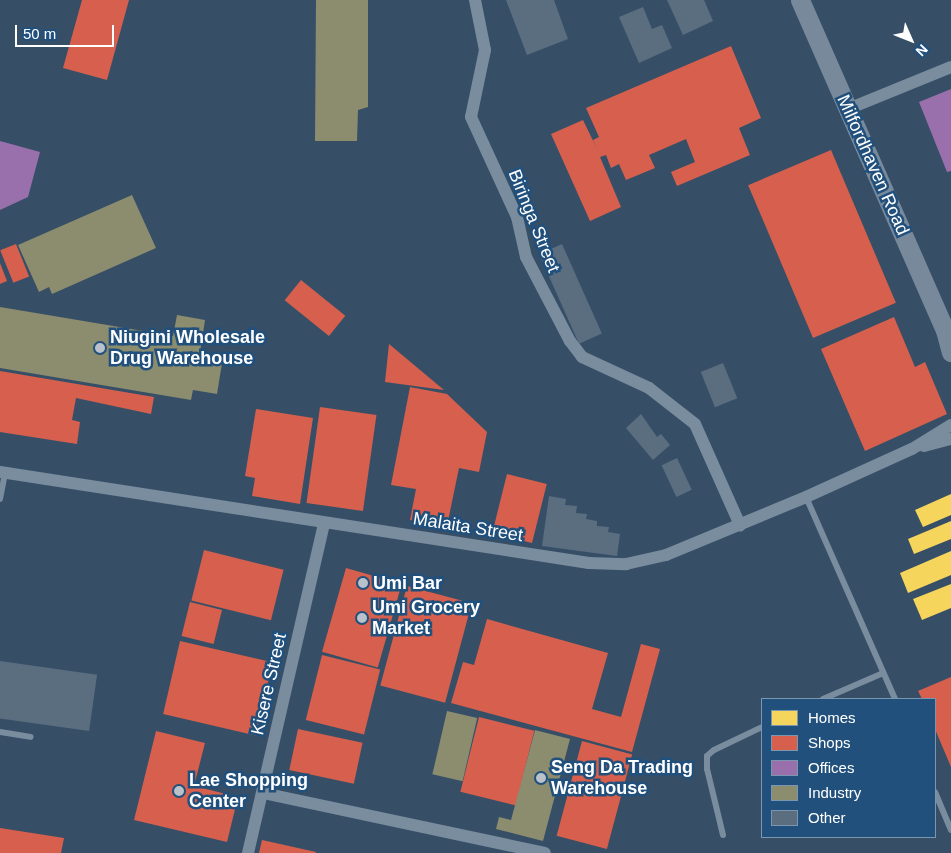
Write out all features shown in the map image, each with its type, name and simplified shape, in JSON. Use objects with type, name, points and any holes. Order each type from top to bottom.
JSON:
[{"type":"main road","name":"Milfordhaven Road","points":[[800,0],[948,335],[951,352]]},
{"type":"street","name":"Biringa Street","points":[[475,0],[485,50],[472,117],[517,217],[526,257],[570,341],[582,357],[649,388],[695,424],[740,525]]},
{"type":"street","points":[[848,109],[951,67]]},
{"type":"street","name":"Malaita Street","points":[[2,472],[589,563],[626,564],[666,555],[806,497],[912,449],[951,425]]},
{"type":"street","name":"Malaita Street","points":[[912,449],[951,439]]},
{"type":"street","name":"Kisere Street","points":[[248,853],[324,523]]},
{"type":"street","points":[[263,793],[545,853]]},
{"type":"lane","points":[[0,499],[2,472]]},
{"type":"lane","points":[[806,497],[895,698]]},
{"type":"lane","points":[[825,698],[883,673]]},
{"type":"lane","points":[[723,835],[707,769],[708,756],[714,750],[761,726]]},
{"type":"lane","points":[[0,732],[31,737]]},
{"type":"lane","points":[[936,794],[951,830]]},
{"type":"building: Homes","points":[[951,494],[951,515],[923,527],[915,510]]},
{"type":"building: Homes","points":[[951,521],[951,539],[914,554],[908,539]]},
{"type":"building: Homes","points":[[951,551],[951,575],[908,593],[900,573]]},
{"type":"building: Homes","points":[[951,584],[951,608],[922,620],[913,599]]},
{"type":"building: Shops","points":[[82,0],[129,0],[107,80],[63,68]]},
{"type":"building: Shops","points":[[731,46],[761,118],[739,128],[750,155],[677,186],[671,172],[695,162],[686,139],[649,155],[655,168],[626,180],[619,164],[611,168],[606,155],[600,157],[621,207],[590,221],[551,134],[583,120],[598,151],[593,140],[599,137],[586,108]]},
{"type":"building: Shops","points":[[831,150],[896,303],[813,338],[748,185]]},
{"type":"building: Shops","points":[[16,244],[29,276],[13,283],[0,250]]},
{"type":"building: Shops","points":[[0,263],[7,281],[0,284]]},
{"type":"building: Shops","points":[[301,280],[345,316],[329,336],[285,300]]},
{"type":"building: Shops","points":[[894,317],[915,367],[925,362],[947,414],[865,451],[821,349]]},
{"type":"building: Shops","points":[[389,344],[444,390],[385,382]]},
{"type":"building: Shops","points":[[0,371],[154,397],[151,414],[76,398],[72,420],[80,422],[77,444],[0,432]]},
{"type":"building: Shops","points":[[410,387],[447,394],[487,432],[479,472],[459,468],[447,526],[410,520],[416,489],[391,485]]},
{"type":"building: Shops","points":[[320,407],[376,415],[363,511],[307,503]]},
{"type":"building: Shops","points":[[256,409],[313,418],[300,504],[252,496],[255,478],[245,476]]},
{"type":"building: Shops","points":[[507,474],[547,484],[532,543],[492,533]]},
{"type":"building: Shops","points":[[204,550],[284,570],[271,620],[191,600]]},
{"type":"building: Shops","name":"Umi Grocery Market","points":[[346,568],[402,584],[378,668],[322,652]]},
{"type":"building: Shops","points":[[407,586],[472,603],[445,703],[380,685]]},
{"type":"building: Shops","points":[[190,602],[222,610],[214,644],[182,636]]},
{"type":"building: Shops","points":[[487,619],[608,653],[592,709],[621,717],[641,644],[660,649],[632,752],[451,703],[463,662],[474,665]]},
{"type":"building: Shops","points":[[180,641],[273,662],[256,735],[163,714]]},
{"type":"building: Shops","points":[[322,655],[380,670],[364,735],[306,720]]},
{"type":"building: Shops","points":[[951,677],[951,767],[936,731],[936,698],[922,698],[918,691]]},
{"type":"building: Shops","points":[[479,717],[534,731],[516,806],[460,792]]},
{"type":"building: Shops","points":[[298,729],[363,743],[354,784],[289,770]]},
{"type":"building: Shops","name":"Lae Shopping Center","points":[[156,731],[205,743],[194,786],[238,797],[227,842],[134,820]]},
{"type":"building: Shops","points":[[582,741],[632,754],[607,849],[557,836]]},
{"type":"building: Shops","points":[[0,828],[64,838],[61,853],[0,853]]},
{"type":"building: Shops","points":[[262,840],[316,852],[316,853],[259,853]]},
{"type":"building: Offices","points":[[951,89],[951,171],[947,172],[919,102]]},
{"type":"building: Offices","points":[[0,141],[40,152],[28,197],[0,210]]},
{"type":"building: Industry","points":[[316,0],[368,0],[368,107],[358,110],[357,141],[315,141]]},
{"type":"building: Industry","points":[[132,195],[156,248],[52,294],[49,287],[39,292],[18,245]]},
{"type":"building: Industry","name":"Niugini Wholesale Drug Warehouse","points":[[0,307],[173,336],[177,315],[205,320],[199,359],[222,363],[217,394],[193,390],[191,400],[0,368]]},
{"type":"building: Industry","points":[[447,711],[477,718],[463,781],[432,774]]},
{"type":"building: Industry","name":"Seng Da Trading Warehouse","points":[[535,730],[570,739],[543,841],[496,829],[499,817],[511,820]]},
{"type":"building: Other","points":[[506,0],[554,0],[568,39],[527,55]]},
{"type":"building: Other","points":[[667,0],[704,0],[713,21],[683,35]]},
{"type":"building: Other","points":[[643,7],[652,29],[662,25],[672,48],[639,63],[619,17]]},
{"type":"building: Other","points":[[562,244],[602,334],[579,344],[539,254]]},
{"type":"building: Other","points":[[723,363],[737,398],[715,407],[701,372]]},
{"type":"building: Other","points":[[641,414],[657,437],[661,434],[670,445],[653,460],[626,428]]},
{"type":"building: Other","points":[[677,458],[692,490],[676,497],[662,465]]},
{"type":"building: Other","points":[[549,496],[566,499],[565,505],[577,506],[576,513],[587,514],[586,519],[597,521],[597,526],[609,527],[608,532],[620,534],[617,556],[542,546]]},
{"type":"building: Other","points":[[0,661],[97,675],[89,731],[0,719]]},
{"type":"place","name":"Niugini Wholesale Drug Warehouse","points":[[100,348]]},
{"type":"place","name":"Umi Bar","points":[[363,583]]},
{"type":"place","name":"Umi Grocery Market","points":[[362,618]]},
{"type":"place","name":"Seng Da Trading Warehouse","points":[[541,778]]},
{"type":"place","name":"Lae Shopping Center","points":[[179,791]]}]
